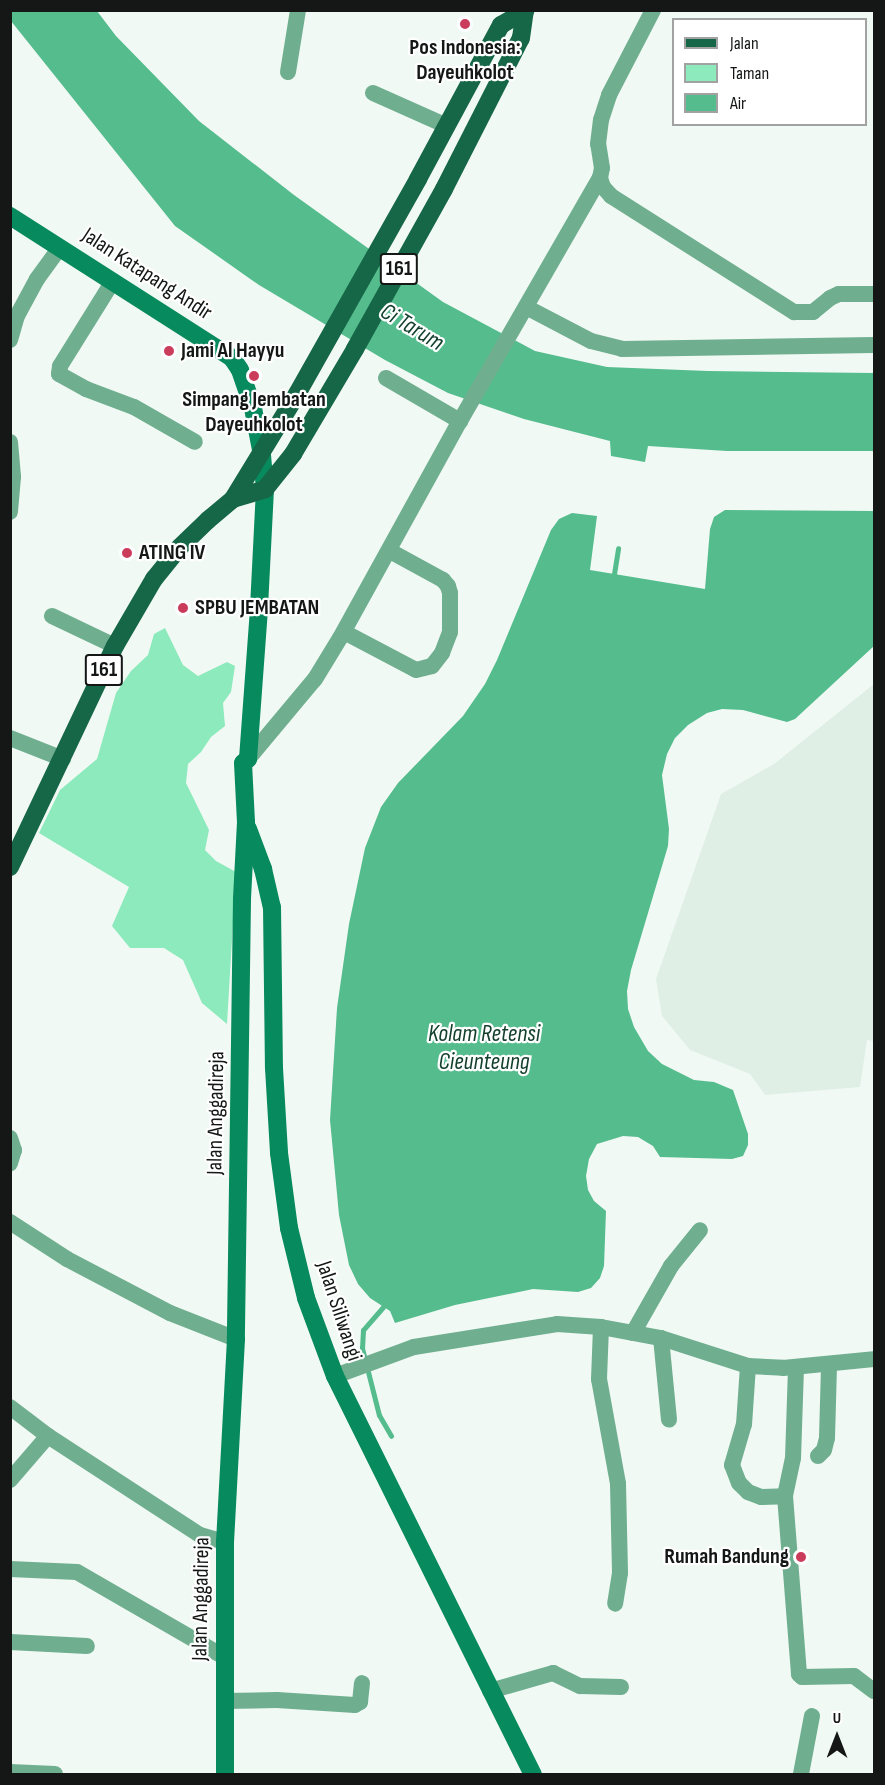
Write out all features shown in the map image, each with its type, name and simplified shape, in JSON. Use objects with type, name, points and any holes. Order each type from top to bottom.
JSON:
[{"type":"main road","name":"161","points":[[10,867],[115,646],[165,565],[208,520],[233,499],[246,476],[262,455],[418,179],[501,25],[525,11]]},
{"type":"main road","name":"161","points":[[233,499],[265,489],[293,454],[355,349],[444,189],[521,38],[525,11]]},
{"type":"main road","name":"Jalan Katapang Andir","points":[[10,216],[232,358],[240,370],[253,408],[262,455]]},
{"type":"main road","name":"Jalan Anggadireja","points":[[225,1774],[225,1542],[237,1339],[246,822],[243,763],[249,759],[265,489],[262,455]]},
{"type":"main road","name":"Jalan Siliwangi","points":[[246,822],[263,869],[272,907],[279,1153],[290,1228],[306,1298],[334,1376],[533,1774]]},
{"type":"street","points":[[288,72],[298,10]]},
{"type":"street","points":[[249,759],[315,679],[344,632],[464,414],[600,178],[602,168],[599,132],[609,95],[654,10]]},
{"type":"street","points":[[373,93],[447,126]]},
{"type":"street","points":[[600,178],[603,187],[611,196],[794,312],[813,312],[830,297],[838,294],[874,294]]},
{"type":"street","points":[[10,340],[17,316],[37,279],[60,247]]},
{"type":"street","points":[[113,280],[60,366],[59,374],[86,389],[134,407],[195,442]]},
{"type":"street","points":[[522,314],[591,341],[622,349],[874,345]]},
{"type":"street","points":[[386,378],[464,414]]},
{"type":"street","points":[[10,442],[13,477],[10,512]]},
{"type":"street","points":[[344,632],[416,670],[432,666],[442,653],[450,632],[448,586],[443,580],[390,551]]},
{"type":"street","points":[[52,616],[115,646]]},
{"type":"street","points":[[10,738],[63,759]]},
{"type":"street","points":[[10,1138],[14,1150],[10,1163]]},
{"type":"street","points":[[10,1222],[67,1259],[170,1313],[237,1339]]},
{"type":"street","points":[[633,1333],[671,1266],[700,1230]]},
{"type":"street","points":[[334,1376],[414,1347],[546,1326],[602,1327],[661,1338],[748,1366],[796,1368],[874,1359]]},
{"type":"street","points":[[602,1327],[599,1379],[618,1484],[620,1573],[615,1604]]},
{"type":"street","points":[[661,1338],[669,1420]]},
{"type":"street","points":[[818,1456],[824,1450],[827,1438],[829,1365]]},
{"type":"street","points":[[748,1366],[744,1424],[732,1465],[739,1483],[748,1492],[761,1497],[785,1496]]},
{"type":"street","points":[[796,1368],[793,1458],[785,1496],[800,1675],[854,1676],[874,1691]]},
{"type":"street","points":[[10,1407],[48,1437],[200,1535],[225,1542]]},
{"type":"street","points":[[10,1480],[48,1437]]},
{"type":"street","points":[[10,1569],[77,1572],[224,1657]]},
{"type":"street","points":[[10,1642],[87,1646]]},
{"type":"street","points":[[490,1691],[553,1673],[580,1686],[621,1687]]},
{"type":"street","points":[[224,1701],[278,1700],[355,1705],[360,1702],[362,1683]]},
{"type":"street","points":[[801,1774],[812,1716]]},
{"type":"street","points":[[10,1772],[55,1774]]},
{"type":"shaded area","points":[[874,684],[874,1041],[867,1040],[860,1087],[765,1095],[750,1074],[690,1050],[662,1016],[656,979],[721,794],[774,764]]},
{"type":"green space","points":[[165,628],[183,665],[198,676],[227,662],[235,666],[231,692],[223,703],[225,726],[211,737],[201,752],[188,764],[186,783],[209,830],[205,850],[216,861],[236,872],[227,1024],[202,1003],[183,960],[164,948],[130,948],[112,926],[129,887],[39,833],[60,790],[97,759],[116,693],[131,671],[148,655],[154,634]]},
{"type":"water","name":"Ci Tarum","points":[[11,11],[97,11],[116,36],[199,121],[294,195],[443,302],[535,351],[607,367],[874,373],[874,451],[727,451],[648,446],[645,462],[611,456],[610,441],[524,419],[448,393],[385,360],[259,285],[175,226],[11,21]]},
{"type":"water","name":"Kolam Retensi Cieunteung","points":[[725,510],[874,511],[874,646],[795,719],[787,722],[743,710],[722,709],[707,713],[688,725],[675,738],[667,754],[662,775],[669,829],[668,846],[631,970],[627,991],[628,1009],[634,1027],[648,1051],[662,1064],[694,1080],[714,1082],[733,1090],[748,1134],[748,1145],[743,1156],[732,1159],[660,1157],[653,1146],[638,1137],[623,1136],[597,1144],[589,1159],[586,1176],[588,1190],[594,1201],[606,1211],[604,1266],[600,1278],[591,1288],[578,1292],[533,1289],[455,1305],[395,1323],[390,1311],[370,1298],[358,1284],[349,1265],[339,1215],[330,1120],[337,1008],[349,924],[365,848],[381,807],[398,783],[463,716],[485,684],[551,530],[559,519],[572,513],[597,516],[590,570],[705,589],[710,529],[714,517]]},
{"type":"waterway","points":[[614,574],[618,548]]},
{"type":"waterway","points":[[383,1307],[363,1330],[362,1348],[379,1415],[391,1436]]},
{"type":"place","name":"Pos Indonesia: Dayeuhkolot","points":[[465,24]]},
{"type":"place","name":"Jami Al Hayyu","points":[[169,351]]},
{"type":"place","name":"Simpang Jembatan Dayeuhkolot","points":[[254,376]]},
{"type":"place","name":"ATING IV","points":[[127,553]]},
{"type":"place","name":"SPBU JEMBATAN","points":[[183,608]]},
{"type":"place","name":"Rumah Bandung","points":[[801,1557]]}]
